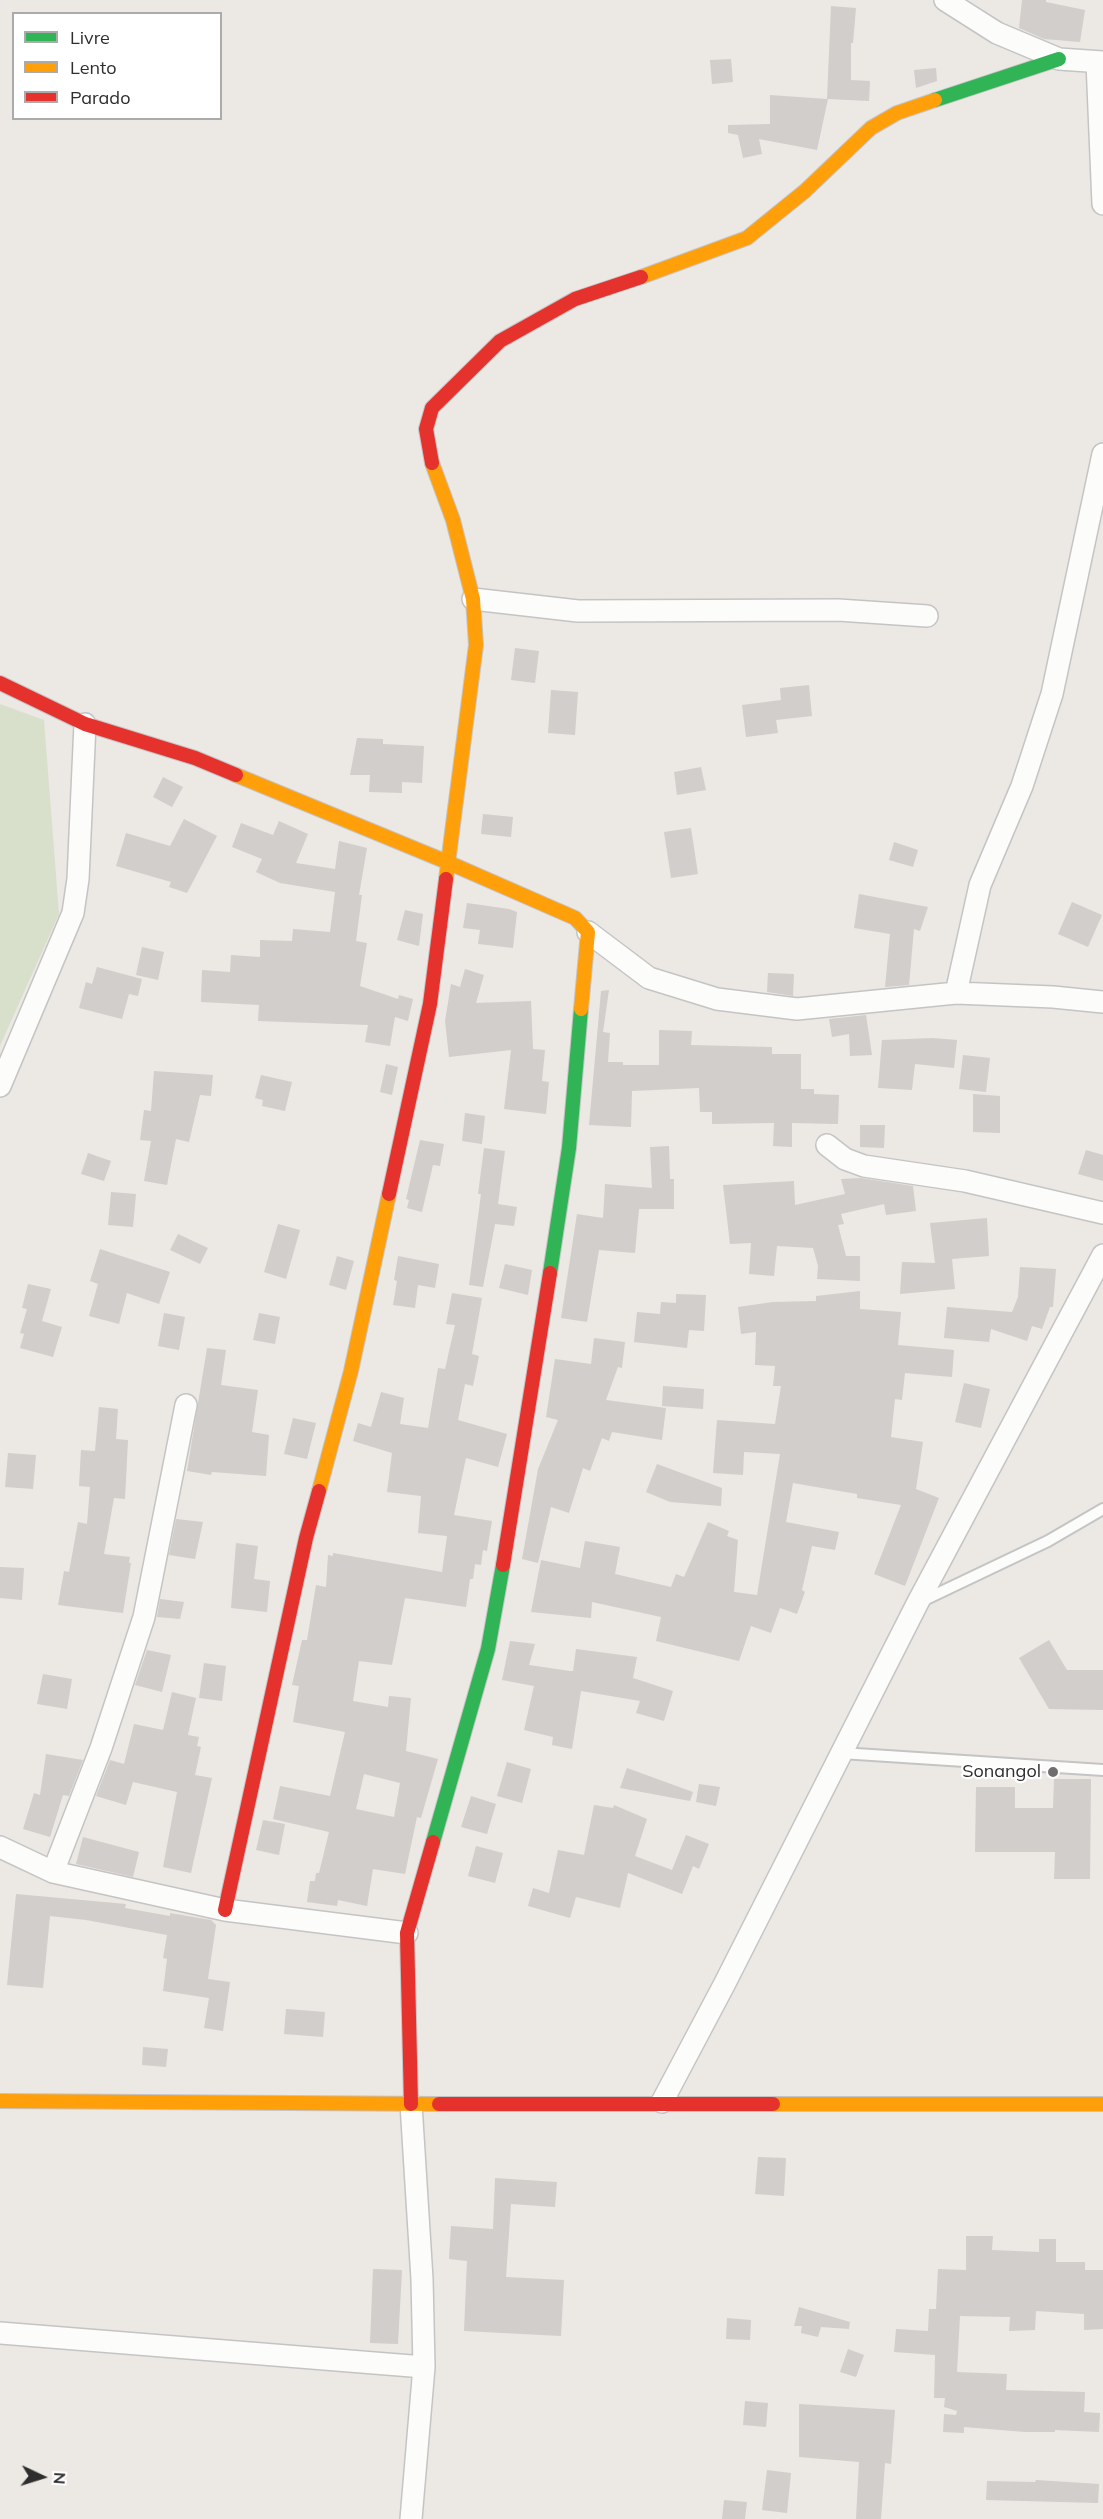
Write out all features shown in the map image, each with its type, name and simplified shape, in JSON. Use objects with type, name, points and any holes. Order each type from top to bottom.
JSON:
[{"type":"street","points":[[945,0],[997,33],[1059,59],[1100,62],[1103,204]]},
{"type":"street","points":[[225,1910],[306,1538],[351,1371],[405,1129],[430,1004],[476,645],[473,599],[453,520],[429,456],[426,429],[432,408],[500,341],[575,299],[747,238],[805,191],[871,128],[897,113],[1059,59]]},
{"type":"street","points":[[956,993],[980,885],[1022,786],[1052,694],[1103,454]]},
{"type":"street","points":[[473,599],[578,610],[838,610],[927,616]]},
{"type":"street","points":[[0,683],[85,724],[195,758],[447,862],[575,918],[588,932],[649,978],[717,999],[797,1010],[956,993],[1053,997],[1103,1002]]},
{"type":"street","points":[[0,1086],[73,913],[78,879],[85,724]]},
{"type":"street","points":[[411,2519],[424,2367],[411,2104],[407,1933],[488,1649],[528,1425],[569,1148],[588,932]]},
{"type":"street","points":[[827,1145],[844,1159],[864,1166],[965,1181],[1103,1213]]},
{"type":"street","points":[[662,2102],[917,1604],[1103,1255]]},
{"type":"street","points":[[54,1872],[101,1748],[144,1617],[186,1404]]},
{"type":"street","points":[[0,1847],[54,1872],[225,1910],[407,1933]]},
{"type":"street","points":[[0,2101],[411,2104],[662,2102],[1103,2104]]},
{"type":"street","points":[[0,2333],[424,2367]]},
{"type":"lane","points":[[917,1604],[1048,1541],[1103,1509]]},
{"type":"lane","points":[[841,1753],[1103,1770]]},
{"type":"green space","points":[[0,704],[44,720],[59,914],[0,1046]]},
{"type":"building","points":[[1022,0],[1046,0],[1046,2],[1085,10],[1080,42],[1044,39],[1019,28]]},
{"type":"building","points":[[831,6],[856,8],[853,43],[851,43],[851,80],[870,81],[869,101],[828,99],[817,150],[759,139],[762,154],[743,158],[738,135],[728,133],[728,125],[770,124],[770,95],[827,99]]},
{"type":"building","points":[[731,59],[733,82],[712,84],[710,60]]},
{"type":"building","points":[[936,68],[937,81],[916,88],[914,70]]},
{"type":"building","points":[[515,648],[539,651],[535,683],[511,680]]},
{"type":"building","points":[[809,685],[812,716],[776,720],[778,733],[746,737],[742,705],[781,700],[780,688]]},
{"type":"building","points":[[551,690],[578,692],[575,735],[548,733]]},
{"type":"building","points":[[357,738],[383,739],[383,744],[424,746],[422,783],[402,782],[402,793],[369,792],[370,775],[350,775]]},
{"type":"building","points":[[701,767],[706,790],[677,795],[674,772]]},
{"type":"building","points":[[163,777],[183,787],[172,807],[153,797]]},
{"type":"building","points":[[483,814],[513,817],[511,837],[481,834]]},
{"type":"building","points":[[184,819],[217,836],[187,893],[169,887],[171,882],[116,866],[126,833],[170,846]]},
{"type":"building","points":[[279,821],[308,834],[296,863],[335,869],[339,841],[367,848],[359,895],[362,895],[356,941],[367,943],[360,986],[398,999],[399,995],[413,999],[408,1021],[395,1017],[390,1046],[365,1042],[368,1025],[258,1021],[259,1005],[201,1002],[202,970],[230,972],[231,955],[260,957],[260,940],[292,941],[293,929],[330,932],[335,892],[280,883],[256,872],[262,859],[232,847],[241,823],[273,835]]},
{"type":"building","points":[[691,828],[698,874],[671,878],[664,832]]},
{"type":"building","points":[[894,842],[918,850],[913,867],[889,860]]},
{"type":"building","points":[[859,894],[928,907],[920,931],[914,929],[909,985],[885,987],[890,934],[854,928]]},
{"type":"building","points":[[1072,902],[1102,915],[1088,947],[1058,934]]},
{"type":"building","points":[[467,903],[517,912],[513,948],[478,944],[480,930],[463,928]]},
{"type":"building","points":[[405,910],[423,914],[419,946],[397,940]]},
{"type":"building","points":[[142,947],[164,952],[158,980],[136,975]]},
{"type":"building","points":[[97,967],[142,979],[138,996],[129,994],[122,1019],[79,1008],[86,982],[92,984]]},
{"type":"building","points":[[465,969],[484,975],[476,1003],[531,1001],[533,1049],[545,1050],[542,1081],[549,1082],[546,1114],[504,1109],[511,1050],[449,1057],[445,1021],[451,984],[460,987]]},
{"type":"building","points":[[768,973],[794,974],[793,996],[767,992]]},
{"type":"building","points":[[609,990],[603,1032],[610,1033],[608,1062],[623,1062],[623,1065],[659,1065],[659,1030],[692,1031],[691,1045],[772,1047],[772,1054],[801,1054],[801,1089],[814,1089],[814,1094],[839,1095],[838,1124],[792,1123],[792,1147],[773,1146],[774,1123],[712,1124],[712,1112],[700,1112],[699,1088],[632,1091],[631,1127],[589,1125],[601,991]]},
{"type":"building","points":[[866,1015],[872,1055],[850,1056],[849,1034],[832,1037],[829,1019]]},
{"type":"building","points":[[933,1038],[957,1040],[954,1068],[915,1064],[912,1090],[878,1088],[882,1040]]},
{"type":"building","points":[[963,1055],[990,1058],[986,1092],[959,1089]]},
{"type":"building","points":[[386,1064],[398,1067],[392,1095],[380,1092]]},
{"type":"building","points":[[154,1071],[213,1075],[211,1096],[200,1095],[189,1142],[176,1139],[167,1185],[144,1181],[151,1141],[140,1140],[144,1110],[151,1111]]},
{"type":"building","points":[[261,1075],[292,1082],[285,1111],[262,1106],[263,1100],[255,1098]]},
{"type":"building","points":[[973,1094],[1000,1096],[1000,1133],[973,1132]]},
{"type":"building","points":[[465,1113],[485,1116],[482,1144],[462,1141]]},
{"type":"building","points":[[860,1125],[885,1125],[884,1148],[860,1147]]},
{"type":"building","points":[[420,1140],[444,1144],[440,1166],[433,1165],[422,1212],[407,1208],[409,1200],[406,1199]]},
{"type":"building","points":[[669,1146],[670,1179],[674,1179],[674,1209],[639,1209],[635,1253],[599,1250],[587,1322],[561,1318],[577,1214],[603,1218],[605,1184],[652,1188],[650,1147]]},
{"type":"building","points":[[484,1148],[505,1151],[498,1204],[517,1207],[514,1226],[495,1224],[483,1287],[469,1285],[481,1194],[478,1194]]},
{"type":"building","points":[[1086,1150],[1103,1155],[1103,1181],[1078,1174]]},
{"type":"building","points":[[88,1153],[111,1161],[104,1181],[81,1174]]},
{"type":"building","points":[[861,1178],[913,1186],[916,1211],[886,1215],[884,1204],[841,1214],[844,1224],[838,1225],[846,1256],[860,1256],[860,1281],[817,1279],[818,1266],[813,1248],[777,1246],[774,1276],[749,1274],[751,1243],[730,1244],[723,1185],[794,1181],[795,1205],[845,1194],[841,1179]]},
{"type":"building","points":[[111,1192],[136,1194],[133,1227],[108,1225]]},
{"type":"building","points":[[987,1218],[989,1256],[952,1259],[955,1289],[900,1294],[902,1262],[935,1263],[930,1223]]},
{"type":"building","points":[[278,1224],[300,1230],[286,1279],[264,1272]]},
{"type":"building","points":[[178,1234],[208,1248],[200,1264],[170,1250]]},
{"type":"building","points":[[100,1249],[170,1272],[159,1304],[127,1293],[119,1324],[89,1316],[98,1284],[90,1281]]},
{"type":"building","points":[[337,1256],[354,1261],[346,1290],[329,1285]]},
{"type":"building","points":[[398,1256],[439,1264],[435,1288],[418,1285],[415,1308],[393,1305]]},
{"type":"building","points":[[505,1264],[532,1270],[528,1295],[499,1288]]},
{"type":"building","points":[[1020,1267],[1056,1269],[1053,1307],[1050,1307],[1042,1329],[1032,1326],[1027,1341],[991,1329],[989,1342],[944,1338],[947,1307],[1012,1312],[1018,1297]]},
{"type":"building","points":[[28,1284],[51,1289],[42,1321],[62,1327],[53,1357],[20,1348],[24,1334],[20,1333],[27,1309],[22,1308]]},
{"type":"building","points":[[860,1291],[860,1309],[901,1312],[898,1345],[954,1350],[952,1377],[905,1373],[902,1400],[895,1399],[891,1437],[923,1442],[916,1489],[939,1498],[905,1586],[874,1574],[901,1505],[857,1498],[857,1494],[793,1483],[786,1522],[839,1532],[835,1550],[812,1546],[802,1590],[805,1592],[797,1614],[780,1608],[771,1633],[751,1626],[739,1661],[656,1641],[661,1617],[592,1602],[591,1618],[531,1612],[541,1560],[580,1568],[585,1541],[620,1547],[615,1574],[671,1587],[676,1574],[684,1577],[708,1522],[729,1531],[727,1536],[738,1540],[734,1592],[757,1595],[780,1454],[744,1452],[743,1475],[713,1473],[717,1420],[775,1424],[781,1386],[773,1386],[775,1366],[755,1365],[756,1332],[741,1334],[738,1307],[773,1302],[816,1301],[816,1296]]},
{"type":"building","points":[[452,1293],[482,1298],[472,1354],[479,1356],[473,1386],[465,1384],[458,1420],[507,1434],[498,1467],[466,1458],[454,1515],[492,1521],[487,1551],[483,1550],[481,1565],[475,1564],[473,1579],[470,1579],[466,1607],[405,1598],[392,1665],[359,1661],[353,1701],[388,1707],[389,1696],[411,1698],[406,1751],[438,1759],[421,1818],[417,1817],[405,1874],[373,1869],[367,1906],[338,1900],[337,1906],[307,1902],[310,1881],[315,1881],[316,1873],[319,1873],[329,1832],[273,1819],[280,1786],[330,1796],[345,1732],[293,1722],[299,1686],[292,1685],[302,1640],[307,1640],[316,1585],[326,1587],[328,1555],[333,1556],[333,1553],[442,1572],[447,1536],[418,1533],[421,1496],[387,1492],[392,1453],[353,1441],[358,1423],[371,1427],[381,1392],[404,1398],[400,1424],[428,1428],[438,1368],[445,1369],[455,1325],[446,1324]],"holes":[[[364,1774],[400,1783],[394,1817],[356,1809]]]},
{"type":"building","points":[[676,1294],[706,1295],[704,1331],[689,1330],[687,1348],[634,1342],[637,1312],[660,1314],[661,1302],[676,1303]]},
{"type":"building","points":[[164,1313],[185,1317],[179,1350],[158,1346]]},
{"type":"building","points":[[259,1313],[280,1317],[275,1344],[253,1340]]},
{"type":"building","points":[[594,1338],[625,1342],[622,1368],[618,1367],[606,1400],[666,1408],[662,1440],[612,1432],[609,1441],[602,1438],[590,1471],[583,1468],[569,1513],[551,1507],[538,1563],[522,1559],[538,1469],[558,1420],[546,1417],[555,1359],[591,1364]]},
{"type":"building","points":[[207,1348],[226,1350],[221,1385],[258,1390],[252,1432],[269,1435],[266,1476],[212,1472],[211,1475],[187,1471]]},
{"type":"building","points":[[964,1383],[990,1389],[981,1428],[955,1422]]},
{"type":"building","points":[[663,1386],[704,1389],[703,1409],[662,1406]]},
{"type":"building","points":[[99,1407],[118,1409],[116,1439],[128,1440],[125,1499],[114,1498],[104,1554],[130,1557],[123,1613],[58,1605],[64,1571],[69,1572],[78,1522],[87,1524],[90,1487],[79,1486],[81,1450],[95,1451]]},
{"type":"building","points":[[293,1418],[316,1423],[307,1459],[284,1454]]},
{"type":"building","points":[[8,1453],[36,1455],[33,1489],[5,1487]]},
{"type":"building","points":[[657,1464],[722,1488],[721,1506],[670,1502],[646,1492]]},
{"type":"building","points":[[176,1519],[203,1522],[195,1559],[169,1555]]},
{"type":"building","points":[[236,1543],[258,1546],[254,1579],[270,1581],[267,1612],[231,1608]]},
{"type":"building","points":[[0,1567],[24,1568],[22,1600],[0,1598]]},
{"type":"building","points":[[160,1599],[184,1602],[180,1619],[157,1617]]},
{"type":"building","points":[[1049,1640],[1067,1670],[1103,1670],[1103,1710],[1049,1709],[1019,1658]]},
{"type":"building","points":[[510,1641],[535,1644],[529,1665],[570,1671],[573,1671],[576,1649],[637,1657],[633,1678],[673,1691],[664,1721],[636,1713],[640,1701],[581,1691],[572,1749],[552,1745],[553,1737],[524,1730],[534,1686],[502,1680]]},
{"type":"building","points":[[147,1650],[171,1655],[162,1692],[135,1685]]},
{"type":"building","points":[[204,1663],[226,1666],[222,1701],[199,1698]]},
{"type":"building","points":[[43,1674],[72,1679],[67,1709],[37,1704]]},
{"type":"building","points":[[172,1692],[196,1698],[188,1735],[199,1737],[197,1746],[201,1747],[195,1775],[212,1778],[191,1873],[163,1867],[177,1792],[133,1782],[126,1805],[96,1796],[110,1760],[124,1764],[134,1724],[163,1730]]},
{"type":"building","points":[[46,1754],[83,1760],[69,1796],[63,1795],[50,1837],[23,1829],[34,1793],[40,1795]]},
{"type":"building","points":[[507,1762],[531,1769],[522,1803],[497,1796]]},
{"type":"building","points":[[627,1768],[693,1792],[690,1801],[620,1788]]},
{"type":"building","points":[[1054,1779],[1091,1779],[1090,1879],[1054,1879],[1055,1852],[975,1852],[976,1787],[1015,1787],[1015,1808],[1053,1808]]},
{"type":"building","points":[[699,1784],[720,1787],[716,1806],[696,1802]]},
{"type":"building","points":[[471,1796],[496,1804],[487,1834],[461,1827]]},
{"type":"building","points":[[594,1805],[613,1808],[614,1805],[647,1819],[635,1856],[672,1870],[686,1835],[709,1844],[699,1869],[693,1866],[682,1894],[628,1873],[620,1908],[576,1897],[570,1918],[528,1906],[533,1888],[549,1893],[558,1850],[584,1855]]},
{"type":"building","points":[[263,1820],[285,1824],[279,1855],[256,1850]]},
{"type":"building","points":[[83,1837],[139,1852],[133,1877],[76,1864]]},
{"type":"building","points":[[476,1846],[503,1853],[495,1883],[468,1876]]},
{"type":"building","points":[[16,1894],[126,1904],[125,1908],[211,1920],[216,1925],[208,1979],[230,1982],[223,2031],[204,2028],[209,1998],[163,1991],[167,1959],[163,1958],[167,1935],[86,1920],[50,1916],[43,1988],[7,1985]]},
{"type":"building","points":[[286,2009],[325,2012],[323,2037],[284,2034]]},
{"type":"building","points":[[143,2047],[168,2049],[166,2067],[142,2065]]},
{"type":"building","points":[[758,2157],[786,2158],[784,2196],[755,2194]]},
{"type":"building","points":[[495,2178],[557,2182],[555,2207],[511,2204],[506,2277],[564,2280],[561,2336],[464,2331],[467,2261],[449,2259],[451,2226],[493,2229]]},
{"type":"building","points":[[966,2236],[993,2236],[992,2250],[1039,2252],[1039,2239],[1056,2239],[1056,2262],[1085,2262],[1085,2270],[1103,2270],[1103,2329],[1084,2330],[1084,2314],[1036,2311],[1035,2330],[1009,2331],[1010,2317],[960,2316],[957,2372],[1007,2374],[1006,2390],[1085,2392],[1084,2412],[1100,2413],[1099,2432],[1055,2430],[1055,2432],[1025,2432],[964,2427],[964,2433],[943,2432],[944,2414],[956,2415],[957,2411],[944,2407],[945,2398],[934,2398],[935,2355],[894,2352],[896,2329],[928,2331],[929,2309],[936,2309],[938,2269],[966,2270]]},
{"type":"building","points":[[373,2269],[402,2270],[398,2344],[370,2343]]},
{"type":"building","points":[[799,2307],[850,2322],[849,2329],[821,2327],[818,2337],[801,2333],[802,2326],[794,2326]]},
{"type":"building","points":[[727,2318],[751,2320],[750,2340],[726,2339]]},
{"type":"building","points":[[848,2349],[864,2355],[856,2377],[840,2372]]},
{"type":"building","points":[[745,2401],[768,2403],[766,2427],[743,2425]]},
{"type":"building","points":[[799,2404],[895,2410],[891,2464],[885,2463],[881,2519],[856,2519],[859,2462],[799,2457]]},
{"type":"building","points":[[767,2470],[791,2473],[787,2513],[762,2510]]},
{"type":"building","points":[[1036,2480],[1099,2484],[1098,2503],[986,2500],[987,2481],[1035,2482]]},
{"type":"building","points":[[724,2500],[747,2502],[745,2519],[722,2519]]},
{"type":"traffic: fast","points":[[935,100],[1059,59]]},
{"type":"traffic: fast","points":[[550,1273],[569,1148],[581,1009]]},
{"type":"traffic: fast","points":[[433,1842],[488,1649],[503,1565]]},
{"type":"traffic: slow","points":[[641,277],[747,238],[805,191],[871,128],[897,113],[935,100]]},
{"type":"traffic: slow","points":[[432,463],[453,520],[473,599],[476,645],[446,879]]},
{"type":"traffic: slow","points":[[236,775],[447,862],[575,918],[588,932],[581,1009]]},
{"type":"traffic: slow","points":[[319,1491],[351,1371],[389,1194]]},
{"type":"traffic: slow","points":[[0,2101],[439,2104]]},
{"type":"traffic: slow","points":[[773,2104],[1103,2104]]},
{"type":"traffic: jam","points":[[432,463],[426,429],[432,408],[500,341],[575,299],[641,277]]},
{"type":"traffic: jam","points":[[0,683],[85,724],[195,758],[236,775]]},
{"type":"traffic: jam","points":[[389,1194],[430,1004],[446,879]]},
{"type":"traffic: jam","points":[[503,1565],[550,1273]]},
{"type":"traffic: jam","points":[[225,1910],[306,1538],[319,1491]]},
{"type":"traffic: jam","points":[[411,2104],[407,1933],[433,1842]]},
{"type":"traffic: jam","points":[[439,2104],[773,2104]]},
{"type":"place","name":"Sonangol","points":[[1053,1772]]}]
